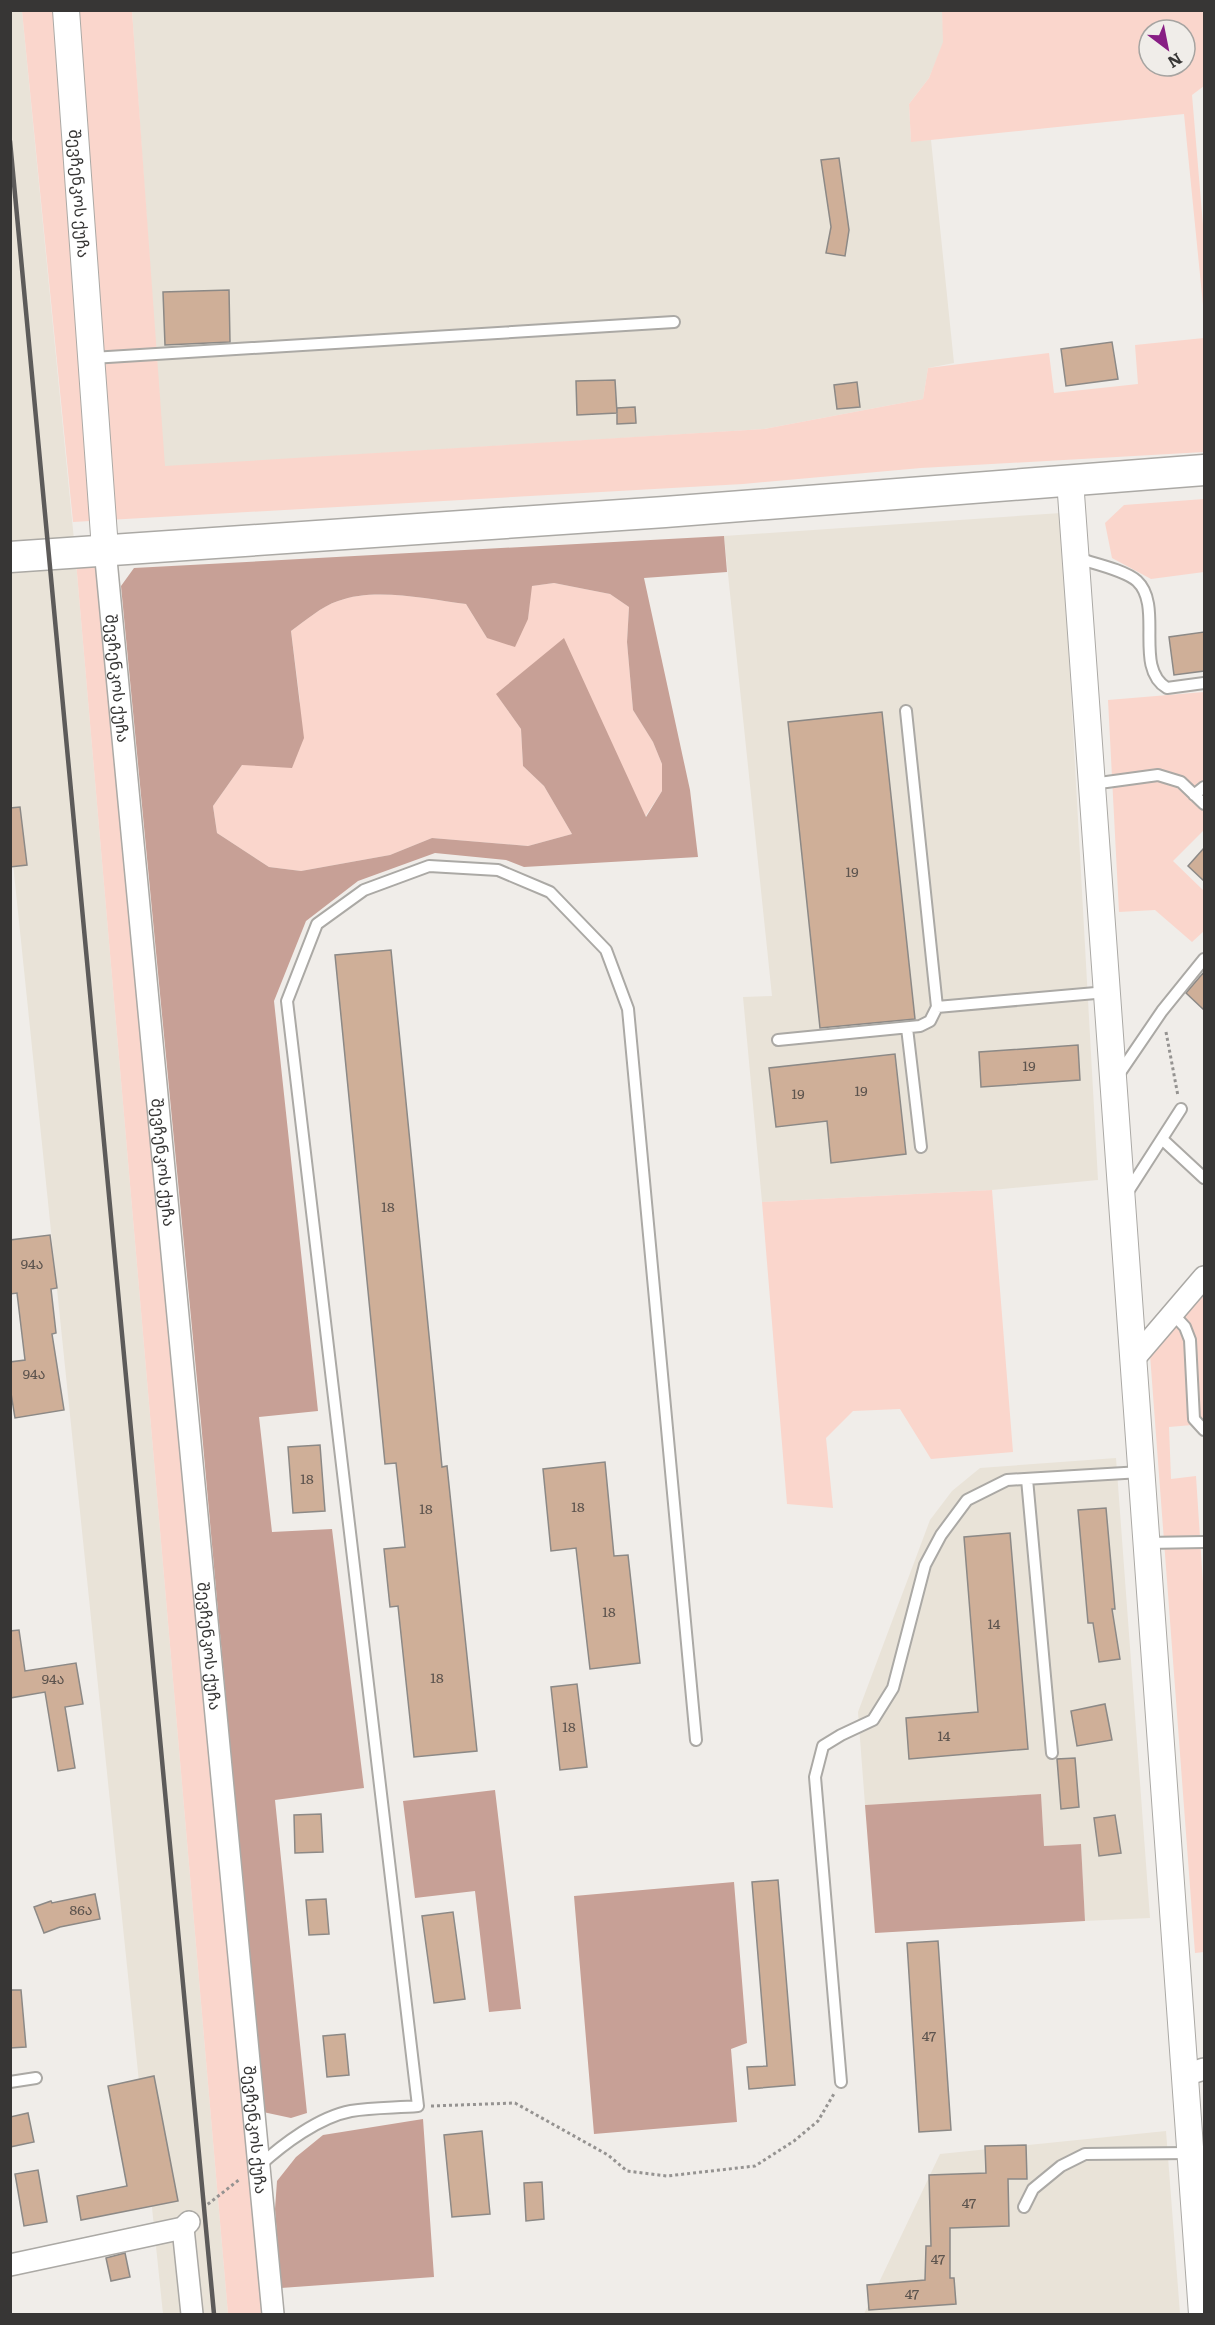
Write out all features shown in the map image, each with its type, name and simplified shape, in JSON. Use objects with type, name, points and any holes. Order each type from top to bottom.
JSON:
[{"type":"main road","points":[[10,557],[665,512],[1204,470]]},
{"type":"street","name":"შევჩენკოს ქუჩა","points":[[66,10],[105,549],[273,2314]]},
{"type":"street","points":[[1070,480],[1141,1472],[1195,2072],[1191,2153],[1203,2311]]},
{"type":"street","points":[[1133,1360],[1204,1277]]},
{"type":"street","points":[[10,2265],[186,2225],[192,2314]]},
{"type":"lane","points":[[91,358],[674,322]]},
{"type":"lane","points":[[1075,557],[1131,577],[1143,588],[1147,601],[1152,668],[1162,685],[1167,688],[1204,683]]},
{"type":"lane","points":[[778,1040],[920,1026],[930,1021],[937,1006],[906,711]]},
{"type":"lane","points":[[1092,784],[1158,776],[1181,782],[1204,804]]},
{"type":"lane","points":[[1194,795],[1204,787]]},
{"type":"lane","points":[[258,2166],[291,2140],[319,2124],[350,2111],[418,2106],[287,1001],[317,924],[364,890],[429,866],[498,870],[550,892],[606,950],[628,1009],[696,1740]]},
{"type":"lane","points":[[1113,1082],[1162,1011],[1204,959]]},
{"type":"lane","points":[[937,1006],[1107,992]]},
{"type":"lane","points":[[907,1028],[921,1147]]},
{"type":"lane","points":[[1122,1201],[1181,1109]]},
{"type":"lane","points":[[1162,1138],[1204,1178]]},
{"type":"lane","points":[[1173,1314],[1185,1327],[1190,1340],[1194,1419],[1204,1430]]},
{"type":"lane","points":[[841,2082],[816,1777],[823,1746],[873,1720],[893,1688],[925,1566],[941,1535],[966,1500],[1007,1480],[1141,1472]]},
{"type":"lane","points":[[1027,1479],[1052,1753]]},
{"type":"lane","points":[[1147,1543],[1204,1542]]},
{"type":"lane","points":[[10,2082],[36,2078]]},
{"type":"lane","points":[[1024,2207],[1033,2189],[1061,2166],[1085,2154],[1191,2153]]},
{"type":"path","points":[[1162,1011],[1181,1109]]},
{"type":"path","points":[[418,2106],[515,2103],[608,2155],[627,2171],[668,2176],[755,2166],[794,2141],[818,2121],[841,2082]]},
{"type":"path","points":[[186,2225],[204,2207],[258,2166]]},
{"type":"shaded area","points":[[10,11],[22,11],[75,550],[228,2314],[163,2314],[12,854],[10,831]]},
{"type":"shaded area","points":[[22,11],[132,11],[165,466],[764,429],[923,399],[928,368],[1049,353],[1054,393],[1138,384],[1135,345],[1204,338],[1204,452],[921,468],[743,484],[73,522]]},
{"type":"shaded area","points":[[132,11],[942,11],[944,42],[929,78],[909,104],[911,141],[931,140],[954,363],[928,368],[923,399],[764,429],[164,467]]},
{"type":"shaded area","points":[[942,11],[1204,11],[1204,86],[1192,95],[1204,237],[1204,315],[1184,114],[911,142],[909,104],[929,78],[943,42]]},
{"type":"shaded area","points":[[1204,499],[1204,572],[1151,579],[1112,558],[1105,523],[1124,505]]},
{"type":"shaded area","points":[[1061,513],[1098,1180],[992,1190],[762,1202],[743,997],[772,996],[724,536]]},
{"type":"shaded area","points":[[724,536],[727,572],[644,578],[690,790],[698,857],[524,867],[506,860],[435,853],[358,881],[306,921],[274,1001],[318,1411],[259,1417],[272,1532],[332,1529],[364,1788],[275,1800],[307,2113],[291,2118],[263,2112],[201,1422],[121,586],[134,568]],"holes":[[[554,583],[610,594],[629,607],[627,642],[633,710],[653,742],[662,764],[662,791],[646,817],[564,638],[496,694],[521,729],[523,766],[544,786],[572,834],[528,846],[432,838],[390,855],[301,871],[269,867],[217,833],[213,806],[242,765],[292,768],[304,738],[291,631],[320,610],[332,603],[353,597],[384,594],[466,604],[487,638],[515,647],[528,619],[532,586]]]},
{"type":"shaded area","points":[[105,549],[273,2314],[228,2314],[75,550]]},
{"type":"shaded area","points":[[554,583],[610,594],[629,607],[627,642],[633,710],[653,742],[662,764],[662,791],[645,817],[497,695],[521,729],[523,766],[544,786],[572,834],[528,846],[432,838],[390,855],[301,871],[269,867],[217,833],[213,806],[242,765],[300,702],[291,631],[308,618],[332,603],[353,597],[384,594],[418,597],[466,604],[487,638],[528,619],[531,586]]},
{"type":"shaded area","points":[[1204,692],[1204,830],[1173,861],[1204,891],[1204,931],[1192,942],[1155,910],[1119,912],[1108,700]]},
{"type":"shaded area","points":[[992,1190],[1013,1452],[931,1459],[900,1409],[853,1411],[826,1438],[833,1508],[787,1504],[762,1202]]},
{"type":"shaded area","points":[[1204,1289],[1204,1424],[1169,1427],[1171,1479],[1196,1476],[1204,1599],[1204,1952],[1195,1953],[1150,1355]]},
{"type":"shaded area","points":[[1116,1458],[1150,1918],[1085,1921],[1081,1844],[1044,1846],[1041,1794],[865,1805],[858,1712],[930,1520],[952,1491],[980,1468]]},
{"type":"shaded area","points":[[495,1790],[521,2009],[489,2012],[475,1891],[415,1898],[403,1801]]},
{"type":"shaded area","points":[[1041,1794],[1044,1846],[1081,1844],[1085,1921],[875,1933],[865,1805]]},
{"type":"shaded area","points":[[734,1882],[747,2043],[731,2049],[737,2122],[594,2134],[574,1896]]},
{"type":"shaded area","points":[[423,2119],[434,2277],[281,2288],[275,2209],[277,2181],[296,2157],[323,2135]]},
{"type":"shaded area","points":[[1166,2131],[1180,2314],[864,2314],[940,2154]]},
{"type":"building","points":[[839,158],[849,230],[845,256],[826,253],[831,227],[821,160]]},
{"type":"building","points":[[229,290],[230,342],[165,345],[163,292]]},
{"type":"building","points":[[1112,342],[1118,379],[1066,386],[1061,349]]},
{"type":"building","points":[[615,380],[617,413],[577,415],[576,381]]},
{"type":"building","points":[[857,382],[860,407],[837,409],[834,385]]},
{"type":"building","points":[[635,407],[636,423],[617,424],[617,408]]},
{"type":"building","points":[[1204,632],[1204,671],[1174,675],[1169,637]]},
{"type":"building","points":[[882,712],[915,1019],[820,1028],[788,722]]},
{"type":"building","points":[[20,807],[27,865],[10,867],[10,808]]},
{"type":"building","points":[[1204,848],[1204,881],[1188,866]]},
{"type":"building","points":[[391,950],[442,1467],[447,1466],[477,1751],[414,1757],[398,1606],[390,1607],[384,1549],[405,1547],[396,1463],[385,1464],[335,955]]},
{"type":"building","points":[[1204,972],[1204,1010],[1186,993]]},
{"type":"building","points":[[1078,1045],[1080,1080],[981,1087],[979,1052]]},
{"type":"building","points":[[895,1054],[906,1154],[831,1163],[827,1121],[776,1127],[769,1068]]},
{"type":"building","points":[[50,1235],[57,1288],[51,1289],[56,1333],[52,1334],[64,1410],[15,1418],[10,1387],[10,1362],[25,1360],[17,1293],[10,1294],[10,1240]]},
{"type":"building","points":[[320,1445],[325,1511],[293,1513],[288,1447]]},
{"type":"building","points":[[605,1462],[614,1556],[628,1555],[640,1663],[590,1669],[576,1548],[551,1551],[543,1469]]},
{"type":"building","points":[[1106,1508],[1115,1609],[1112,1609],[1120,1659],[1099,1662],[1093,1623],[1088,1623],[1078,1510]]},
{"type":"building","points":[[1010,1533],[1028,1749],[909,1759],[906,1718],[978,1712],[964,1537]]},
{"type":"building","points":[[19,1630],[25,1671],[76,1663],[83,1704],[65,1707],[75,1768],[58,1771],[45,1692],[10,1698],[10,1631]]},
{"type":"building","points":[[577,1684],[587,1767],[560,1770],[551,1687]]},
{"type":"building","points":[[1105,1704],[1112,1740],[1077,1746],[1071,1711]]},
{"type":"building","points":[[1075,1758],[1079,1807],[1061,1809],[1057,1759]]},
{"type":"building","points":[[321,1814],[323,1852],[295,1853],[294,1815]]},
{"type":"building","points":[[1115,1815],[1121,1853],[1099,1856],[1094,1818]]},
{"type":"building","points":[[778,1880],[795,2085],[749,2089],[747,2067],[767,2066],[752,1882]]},
{"type":"building","points":[[95,1894],[100,1919],[60,1927],[44,1933],[34,1907],[51,1901],[52,1903]]},
{"type":"building","points":[[326,1899],[329,1934],[309,1935],[306,1900]]},
{"type":"building","points":[[453,1912],[465,1999],[434,2003],[422,1916]]},
{"type":"building","points":[[938,1941],[951,2130],[919,2132],[907,1943]]},
{"type":"building","points":[[10,1990],[21,1990],[26,2047],[10,2048]]},
{"type":"building","points":[[345,2034],[349,2075],[327,2077],[323,2036]]},
{"type":"building","points":[[154,2076],[178,2201],[81,2220],[77,2196],[127,2186],[108,2086]]},
{"type":"building","points":[[28,2113],[34,2142],[10,2147],[10,2117]]},
{"type":"building","points":[[482,2131],[490,2214],[452,2217],[444,2135]]},
{"type":"building","points":[[1026,2145],[1027,2179],[1008,2179],[1009,2226],[950,2228],[950,2278],[954,2278],[956,2304],[869,2310],[867,2285],[925,2280],[926,2246],[931,2246],[929,2175],[986,2173],[985,2146]]},
{"type":"building","points":[[38,2170],[47,2222],[24,2226],[15,2174]]},
{"type":"building","points":[[542,2182],[544,2219],[526,2221],[524,2183]]},
{"type":"building","points":[[125,2253],[130,2277],[111,2281],[106,2258]]},
{"type":"railway","points":[[10,141],[214,2314]]}]
